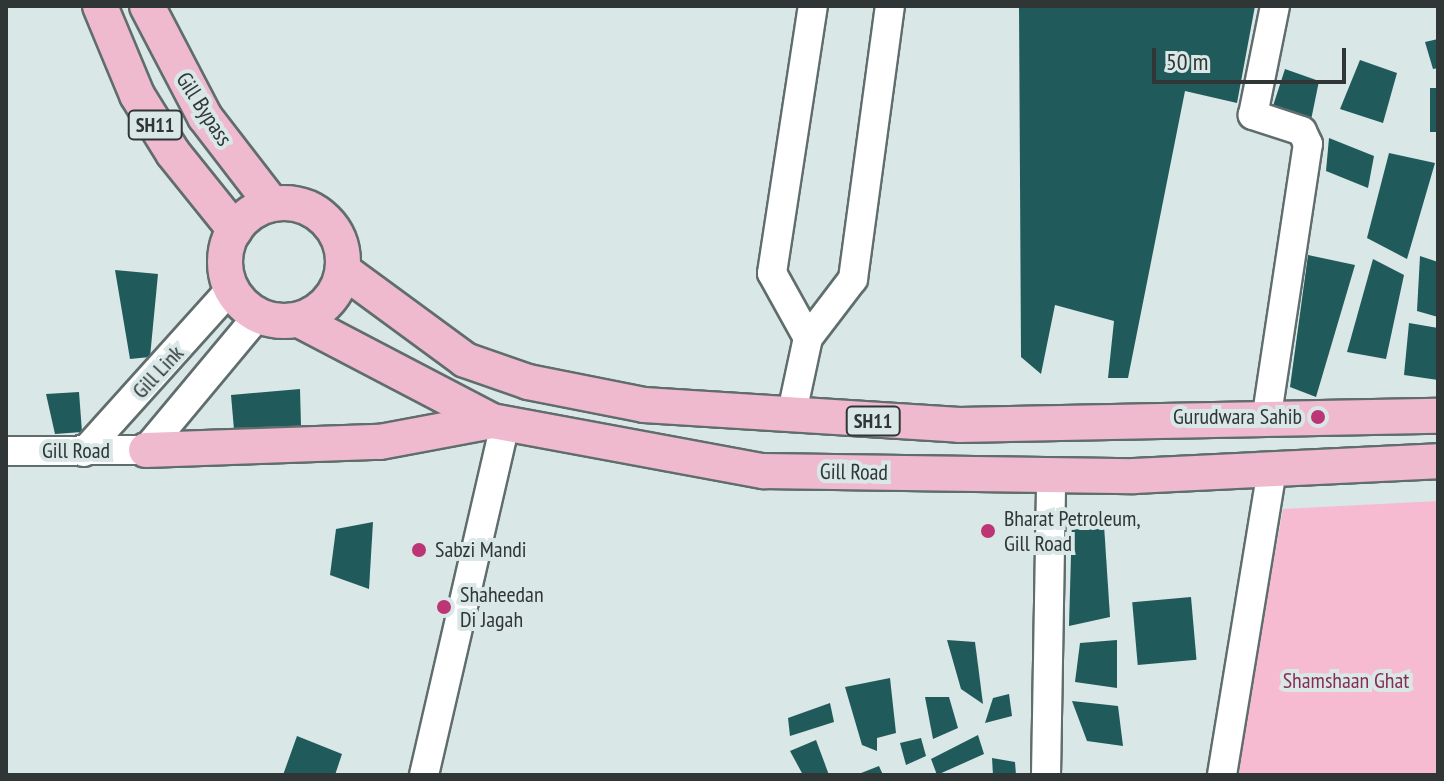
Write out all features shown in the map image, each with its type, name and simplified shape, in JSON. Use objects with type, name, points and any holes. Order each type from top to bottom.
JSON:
[{"type":"main road","name":"SH11","points":[[100,6],[137,95],[173,153],[235,230]]},
{"type":"main road","name":"Gill Bypass","points":[[147,6],[205,117],[272,204]]},
{"type":"main road","points":[[295,203],[325,219],[343,248],[344,271],[336,293],[320,310],[299,320],[257,317],[230,290],[227,252],[235,230],[251,213],[272,204],[295,203]]},
{"type":"main road","name":"SH11","points":[[344,271],[465,360],[528,382],[644,405],[791,417],[959,425],[1438,416]]},
{"type":"main road","name":"Gill Road","points":[[299,320],[498,422],[763,471],[1051,475],[1272,471],[1438,461]]},
{"type":"main road","points":[[146,450],[380,442],[498,422]]},
{"type":"street","points":[[808,338],[772,273],[813,6]]},
{"type":"street","points":[[791,417],[808,338],[853,279],[890,6]]},
{"type":"street","points":[[1266,421],[1308,144],[1302,131],[1253,115],[1275,6]]},
{"type":"street","name":"Gill Link","points":[[84,452],[230,290]]},
{"type":"street","name":"Gill Link","points":[[146,450],[257,317]]},
{"type":"street","points":[[424,775],[498,422]]},
{"type":"street","name":"Gill Road","points":[[6,451],[146,450]]},
{"type":"street","points":[[1222,775],[1272,471]]},
{"type":"street","points":[[1046,775],[1051,475]]},
{"type":"green space","name":"Shamshaan Ghat","points":[[1438,501],[1438,775],[1236,775],[1283,509]]},
{"type":"building","points":[[1019,6],[1255,6],[1237,103],[1185,91],[1128,378],[1108,378],[1114,321],[1055,305],[1041,374],[1021,357]]},
{"type":"building","points":[[1438,39],[1438,68],[1433,69],[1425,42]]},
{"type":"building","points":[[1360,60],[1397,73],[1383,123],[1340,109]]},
{"type":"building","points":[[1285,69],[1319,81],[1311,120],[1272,109]]},
{"type":"building","points":[[1430,88],[1438,88],[1438,132],[1430,132]]},
{"type":"building","points":[[1329,138],[1374,156],[1368,188],[1326,171]]},
{"type":"building","points":[[1389,153],[1435,163],[1407,259],[1367,238]]},
{"type":"building","points":[[1308,255],[1355,265],[1316,397],[1290,387]]},
{"type":"building","points":[[1420,256],[1438,262],[1438,317],[1417,311]]},
{"type":"building","points":[[1373,259],[1404,275],[1386,359],[1347,352]]},
{"type":"building","points":[[115,270],[158,274],[150,357],[130,359]]},
{"type":"building","points":[[1409,323],[1438,328],[1438,380],[1404,375]]},
{"type":"building","points":[[300,389],[301,426],[235,441],[231,395]]},
{"type":"building","points":[[79,392],[82,432],[55,434],[46,394]]},
{"type":"building","points":[[1072,520],[1104,525],[1110,617],[1069,626]]},
{"type":"building","points":[[373,522],[369,589],[330,575],[336,529]]},
{"type":"building","points":[[1191,597],[1196,660],[1138,665],[1132,602]]},
{"type":"building","points":[[947,640],[975,642],[983,704],[961,689]]},
{"type":"building","points":[[1117,640],[1117,688],[1075,682],[1080,643]]},
{"type":"building","points":[[890,678],[896,733],[877,738],[877,751],[862,745],[845,687]]},
{"type":"building","points":[[1009,694],[1012,716],[985,723],[993,698]]},
{"type":"building","points":[[925,697],[949,697],[958,728],[933,739]]},
{"type":"building","points":[[1072,701],[1118,706],[1123,746],[1087,741]]},
{"type":"building","points":[[830,703],[834,722],[790,736],[788,718]]},
{"type":"building","points":[[978,735],[984,754],[937,775],[931,759]]},
{"type":"building","points":[[297,736],[342,754],[335,775],[283,775]]},
{"type":"building","points":[[921,738],[926,756],[906,765],[900,743]]},
{"type":"building","points":[[816,740],[829,775],[803,775],[790,751]]},
{"type":"building","points":[[992,758],[1015,762],[1016,775],[993,775]]},
{"type":"building","points":[[879,766],[883,775],[856,775]]},
{"type":"place","name":"Gurudwara Sahib","points":[[1318,417]]},
{"type":"place","name":"Bharat Petroleum, Gill Road","points":[[988,531]]},
{"type":"place","name":"Sabzi Mandi","points":[[419,550]]},
{"type":"place","name":"Shaheedan Di Jagah","points":[[444,607]]}]
